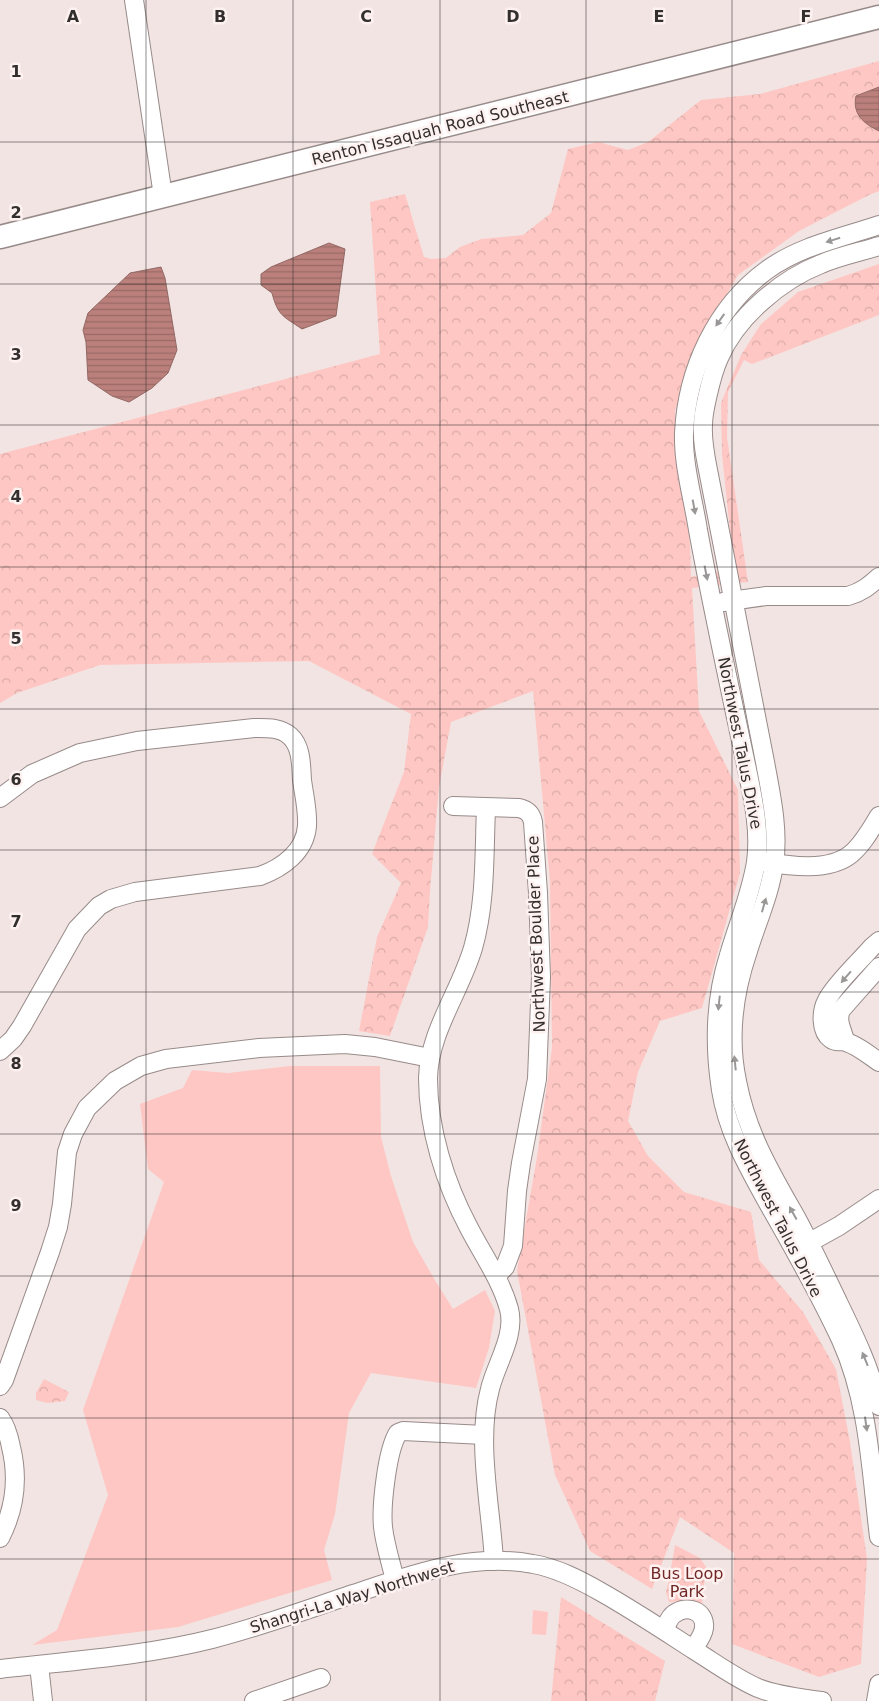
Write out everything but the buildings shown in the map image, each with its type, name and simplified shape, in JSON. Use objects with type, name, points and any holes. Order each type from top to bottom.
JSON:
[{"type":"main road","name":"Renton Issaquah Road Southeast","points":[[0,238],[879,17]]},
{"type":"street","points":[[134,0],[163,196]]},
{"type":"street","name":"Northwest Talus Drive","points":[[879,225],[811,247],[790,256],[768,269],[734,301],[716,326],[706,344],[698,365],[690,392],[684,433],[684,452],[712,604],[754,806],[757,835],[756,861],[750,889],[720,990],[716,1032],[721,1092],[743,1159],[802,1246],[858,1344],[876,1383],[879,1406]]},
{"type":"street","name":"Northwest Talus Drive","points":[[879,246],[820,264],[789,281],[768,296],[742,323],[730,338],[719,357],[710,383],[702,422],[703,442],[773,809],[775,838],[774,864],[764,907],[741,974],[734,1008],[732,1030],[736,1080],[747,1119],[759,1151],[802,1246],[860,1391],[879,1538]]},
{"type":"street","points":[[712,604],[734,599],[774,595],[848,596],[859,593],[869,587],[879,577]]},
{"type":"street","points":[[0,798],[32,774],[80,753],[137,741],[254,728],[280,730],[291,736],[300,754],[306,816],[305,834],[292,857],[282,866],[260,876],[135,892],[111,899],[99,906],[77,930],[22,1026],[0,1051]]},
{"type":"street","name":"Northwest Boulder Place","points":[[453,806],[519,808],[531,814],[538,893],[541,977],[537,1079],[520,1163],[512,1246],[505,1267],[496,1276]]},
{"type":"street","points":[[486,808],[483,889],[473,949],[439,1029],[430,1058],[429,1098],[438,1151],[447,1176],[467,1226],[496,1276],[509,1311],[509,1332],[490,1389],[485,1413],[484,1436],[494,1561]]},
{"type":"street","points":[[756,861],[774,864],[821,865],[844,859],[861,844],[879,816]]},
{"type":"street","points":[[879,941],[827,999],[824,1008],[823,1024],[829,1038],[834,1042],[845,1041],[869,1054],[879,1062]]},
{"type":"street","points":[[845,1041],[839,1023],[841,1010],[879,967]]},
{"type":"street","points":[[0,1386],[4,1380],[50,1252],[62,1204],[67,1152],[73,1134],[86,1108],[115,1081],[140,1066],[166,1059],[259,1048],[350,1045],[375,1047],[430,1058]]},
{"type":"street","points":[[802,1246],[839,1226],[879,1199]]},
{"type":"street","points":[[0,1418],[9,1438],[16,1474],[12,1510],[0,1538]]},
{"type":"street","points":[[395,1580],[382,1518],[392,1446],[398,1433],[410,1431],[484,1436]]},
{"type":"street","name":"Shangri-La Way Northwest","points":[[0,1669],[190,1644],[295,1614],[395,1580],[462,1563],[508,1561],[534,1564],[564,1573],[630,1608],[735,1676],[760,1688],[780,1695],[822,1701]]},
{"type":"street","points":[[664,1630],[674,1613],[683,1609],[699,1612],[703,1619],[704,1630],[693,1649]]},
{"type":"street","points":[[38,1664],[43,1701]]},
{"type":"street","points":[[254,1701],[322,1678]]},
{"type":"street","points":[[876,1701],[879,1684]]},
{"type":"green space","points":[[879,61],[879,87],[856,96],[872,128],[879,131],[879,191],[799,231],[738,275],[694,350],[675,411],[690,545],[691,577],[734,568],[722,455],[721,403],[741,355],[761,324],[798,292],[879,264],[879,315],[752,364],[744,360],[728,392],[727,437],[748,582],[692,588],[699,711],[738,790],[740,873],[702,1008],[660,1021],[638,1072],[628,1121],[648,1156],[684,1192],[751,1212],[759,1260],[803,1312],[836,1369],[850,1442],[867,1559],[861,1664],[819,1677],[732,1644],[734,1553],[680,1517],[652,1589],[590,1551],[555,1475],[517,1271],[537,1157],[552,1048],[550,882],[533,691],[451,722],[439,787],[428,927],[390,1036],[359,1031],[377,937],[401,883],[372,854],[404,772],[411,714],[309,661],[100,665],[17,693],[0,703],[0,454],[380,354],[370,202],[405,194],[424,257],[431,259],[446,258],[460,247],[481,239],[523,235],[551,213],[568,149],[598,142],[628,150],[648,142],[701,100],[760,94]]},
{"type":"green space","points":[[290,1066],[380,1066],[381,1137],[391,1176],[413,1242],[453,1309],[485,1290],[495,1311],[489,1348],[476,1388],[371,1373],[349,1413],[335,1514],[324,1550],[332,1580],[178,1627],[32,1645],[57,1630],[108,1495],[83,1410],[164,1182],[148,1169],[140,1104],[183,1088],[192,1070],[228,1073]]},
{"type":"green space","points":[[44,1379],[69,1392],[65,1401],[47,1403],[36,1400],[36,1393]]},
{"type":"green space","name":"Bus Loop Park","points":[[675,1545],[700,1558],[706,1567],[702,1604],[693,1600],[669,1602],[666,1592]]},
{"type":"green space","points":[[561,1597],[665,1661],[655,1701],[551,1701]]},
{"type":"green space","points":[[533,1610],[548,1612],[546,1635],[532,1634]]},
{"type":"shaded area","points":[[879,87],[879,131],[860,118],[855,102],[856,96]]},
{"type":"shaded area","points":[[329,243],[345,249],[336,316],[302,329],[279,311],[272,293],[261,285],[261,274],[271,267]]},
{"type":"shaded area","points":[[161,267],[165,278],[177,350],[168,373],[152,388],[129,402],[112,396],[88,380],[86,342],[83,330],[88,313],[130,273]]}]
